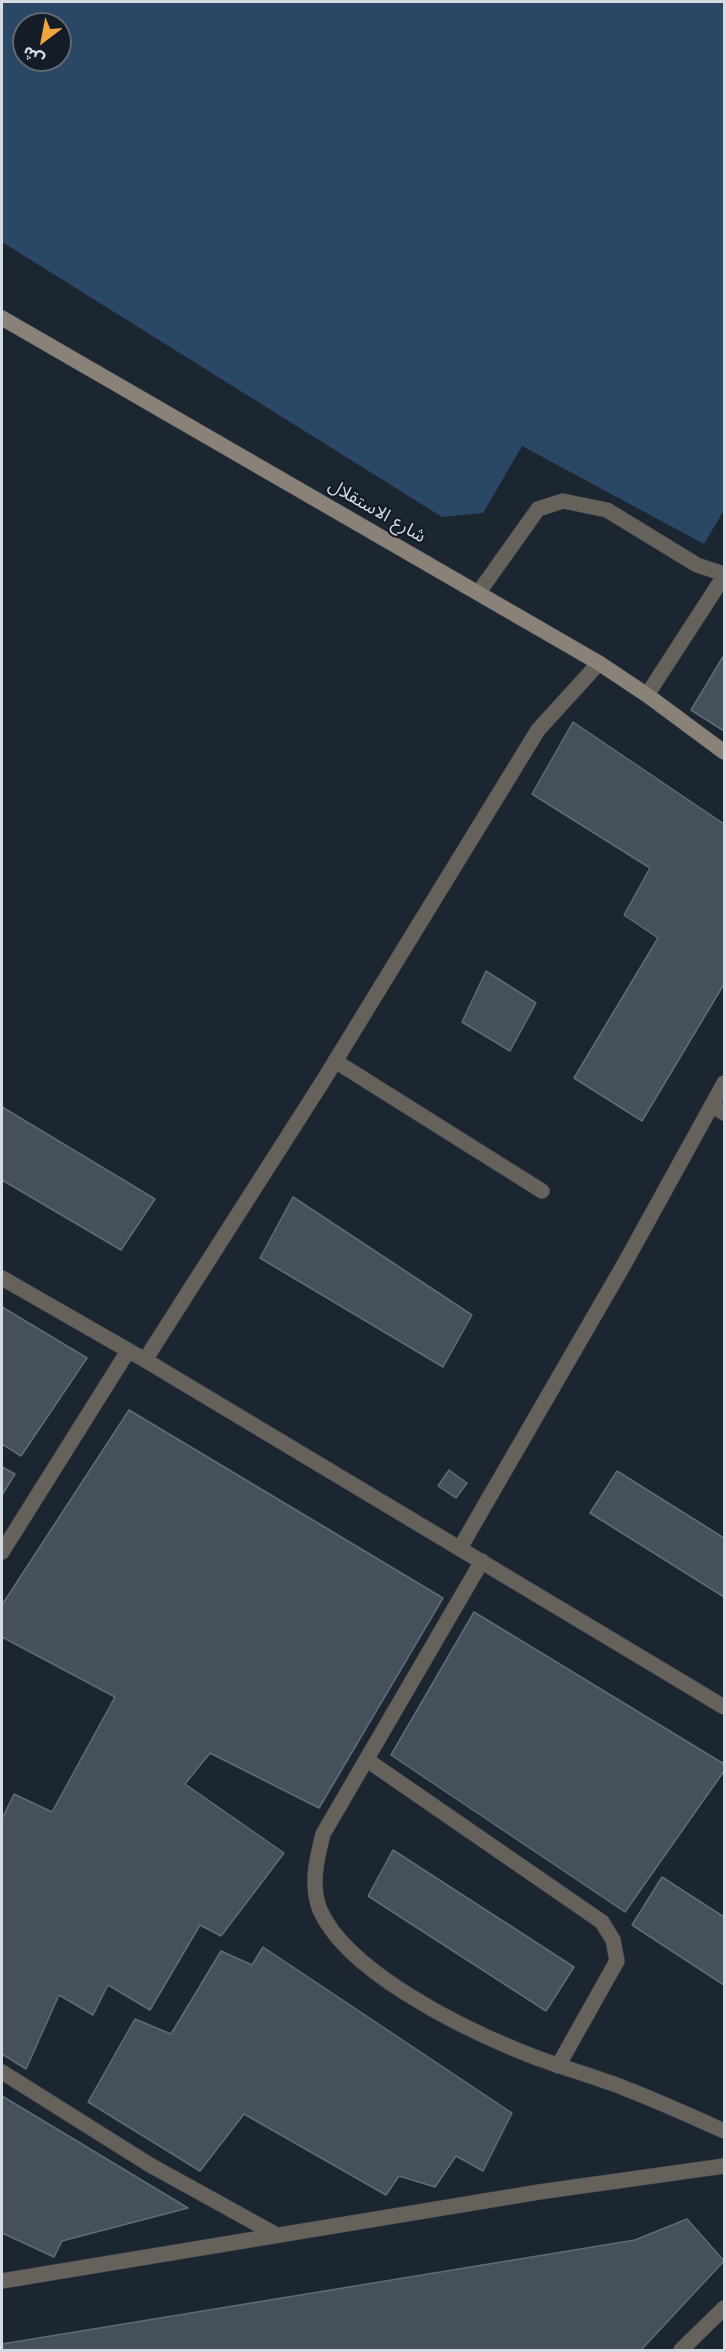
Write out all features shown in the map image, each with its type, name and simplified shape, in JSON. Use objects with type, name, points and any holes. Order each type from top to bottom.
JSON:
[{"type":"street","name":"شارع الاستقلال","points":[[2,318],[599,663],[647,694],[724,752]]},
{"type":"street","points":[[479,592],[538,509],[563,501],[607,510],[697,565],[724,575],[647,694]]},
{"type":"street","points":[[145,1360],[335,1061],[538,729],[599,663]]},
{"type":"street","points":[[335,1061],[542,1191]]},
{"type":"street","points":[[460,1548],[626,1261],[718,1109],[724,1083]]},
{"type":"street","points":[[2,1278],[145,1360],[724,1707]]},
{"type":"street","points":[[2,1552],[128,1351]]},
{"type":"street","points":[[482,1561],[323,1834],[314,1871],[320,1909],[345,1947],[399,1989],[476,2031],[558,2066],[623,2088],[724,2131]]},
{"type":"street","points":[[367,1760],[602,1922],[613,1940],[617,1961],[558,2066]]},
{"type":"street","points":[[2,2072],[150,2165],[275,2234]]},
{"type":"street","points":[[2,2281],[275,2234],[539,2192],[724,2166]]},
{"type":"street","points":[[681,2350],[724,2308]]},
{"type":"shaded area","points":[[2,2],[724,2],[724,510],[704,544],[522,446],[483,513],[442,517],[2,242]]},
{"type":"building","points":[[724,655],[724,731],[691,710]]},
{"type":"building","points":[[573,722],[724,824],[724,984],[642,1121],[574,1078],[658,938],[624,915],[650,868],[532,794]]},
{"type":"building","points":[[486,971],[536,1003],[510,1051],[462,1022]]},
{"type":"building","points":[[2,1107],[155,1199],[121,1250],[2,1180]]},
{"type":"building","points":[[293,1197],[472,1315],[443,1367],[260,1258]]},
{"type":"building","points":[[2,1307],[87,1358],[21,1456],[2,1444]]},
{"type":"building","points":[[129,1410],[443,1598],[319,1808],[210,1753],[185,1784],[284,1853],[221,1936],[200,1925],[150,2010],[108,1985],[93,2015],[59,1995],[26,2069],[2,2054],[2,1819],[14,1794],[52,1812],[115,1697],[2,1637],[2,1605]]},
{"type":"building","points":[[2,1467],[15,1474],[2,1495]]},
{"type":"building","points":[[449,1470],[467,1483],[456,1498],[438,1486]]},
{"type":"building","points":[[617,1471],[724,1538],[724,1597],[590,1513]]},
{"type":"building","points":[[474,1612],[724,1764],[724,1771],[625,1912],[391,1755]]},
{"type":"building","points":[[393,1850],[574,1967],[546,2011],[368,1896]]},
{"type":"building","points":[[662,1877],[724,1917],[724,1985],[632,1925]]},
{"type":"building","points":[[263,1947],[512,2113],[483,2171],[456,2156],[435,2187],[399,2176],[386,2195],[244,2114],[200,2171],[88,2102],[135,2019],[171,2034],[221,1951],[252,1965]]},
{"type":"building","points":[[2,2096],[188,2208],[62,2241],[54,2257],[2,2233]]},
{"type":"building","points":[[687,2219],[724,2261],[641,2350],[2,2350],[2,2344],[635,2240]]}]
